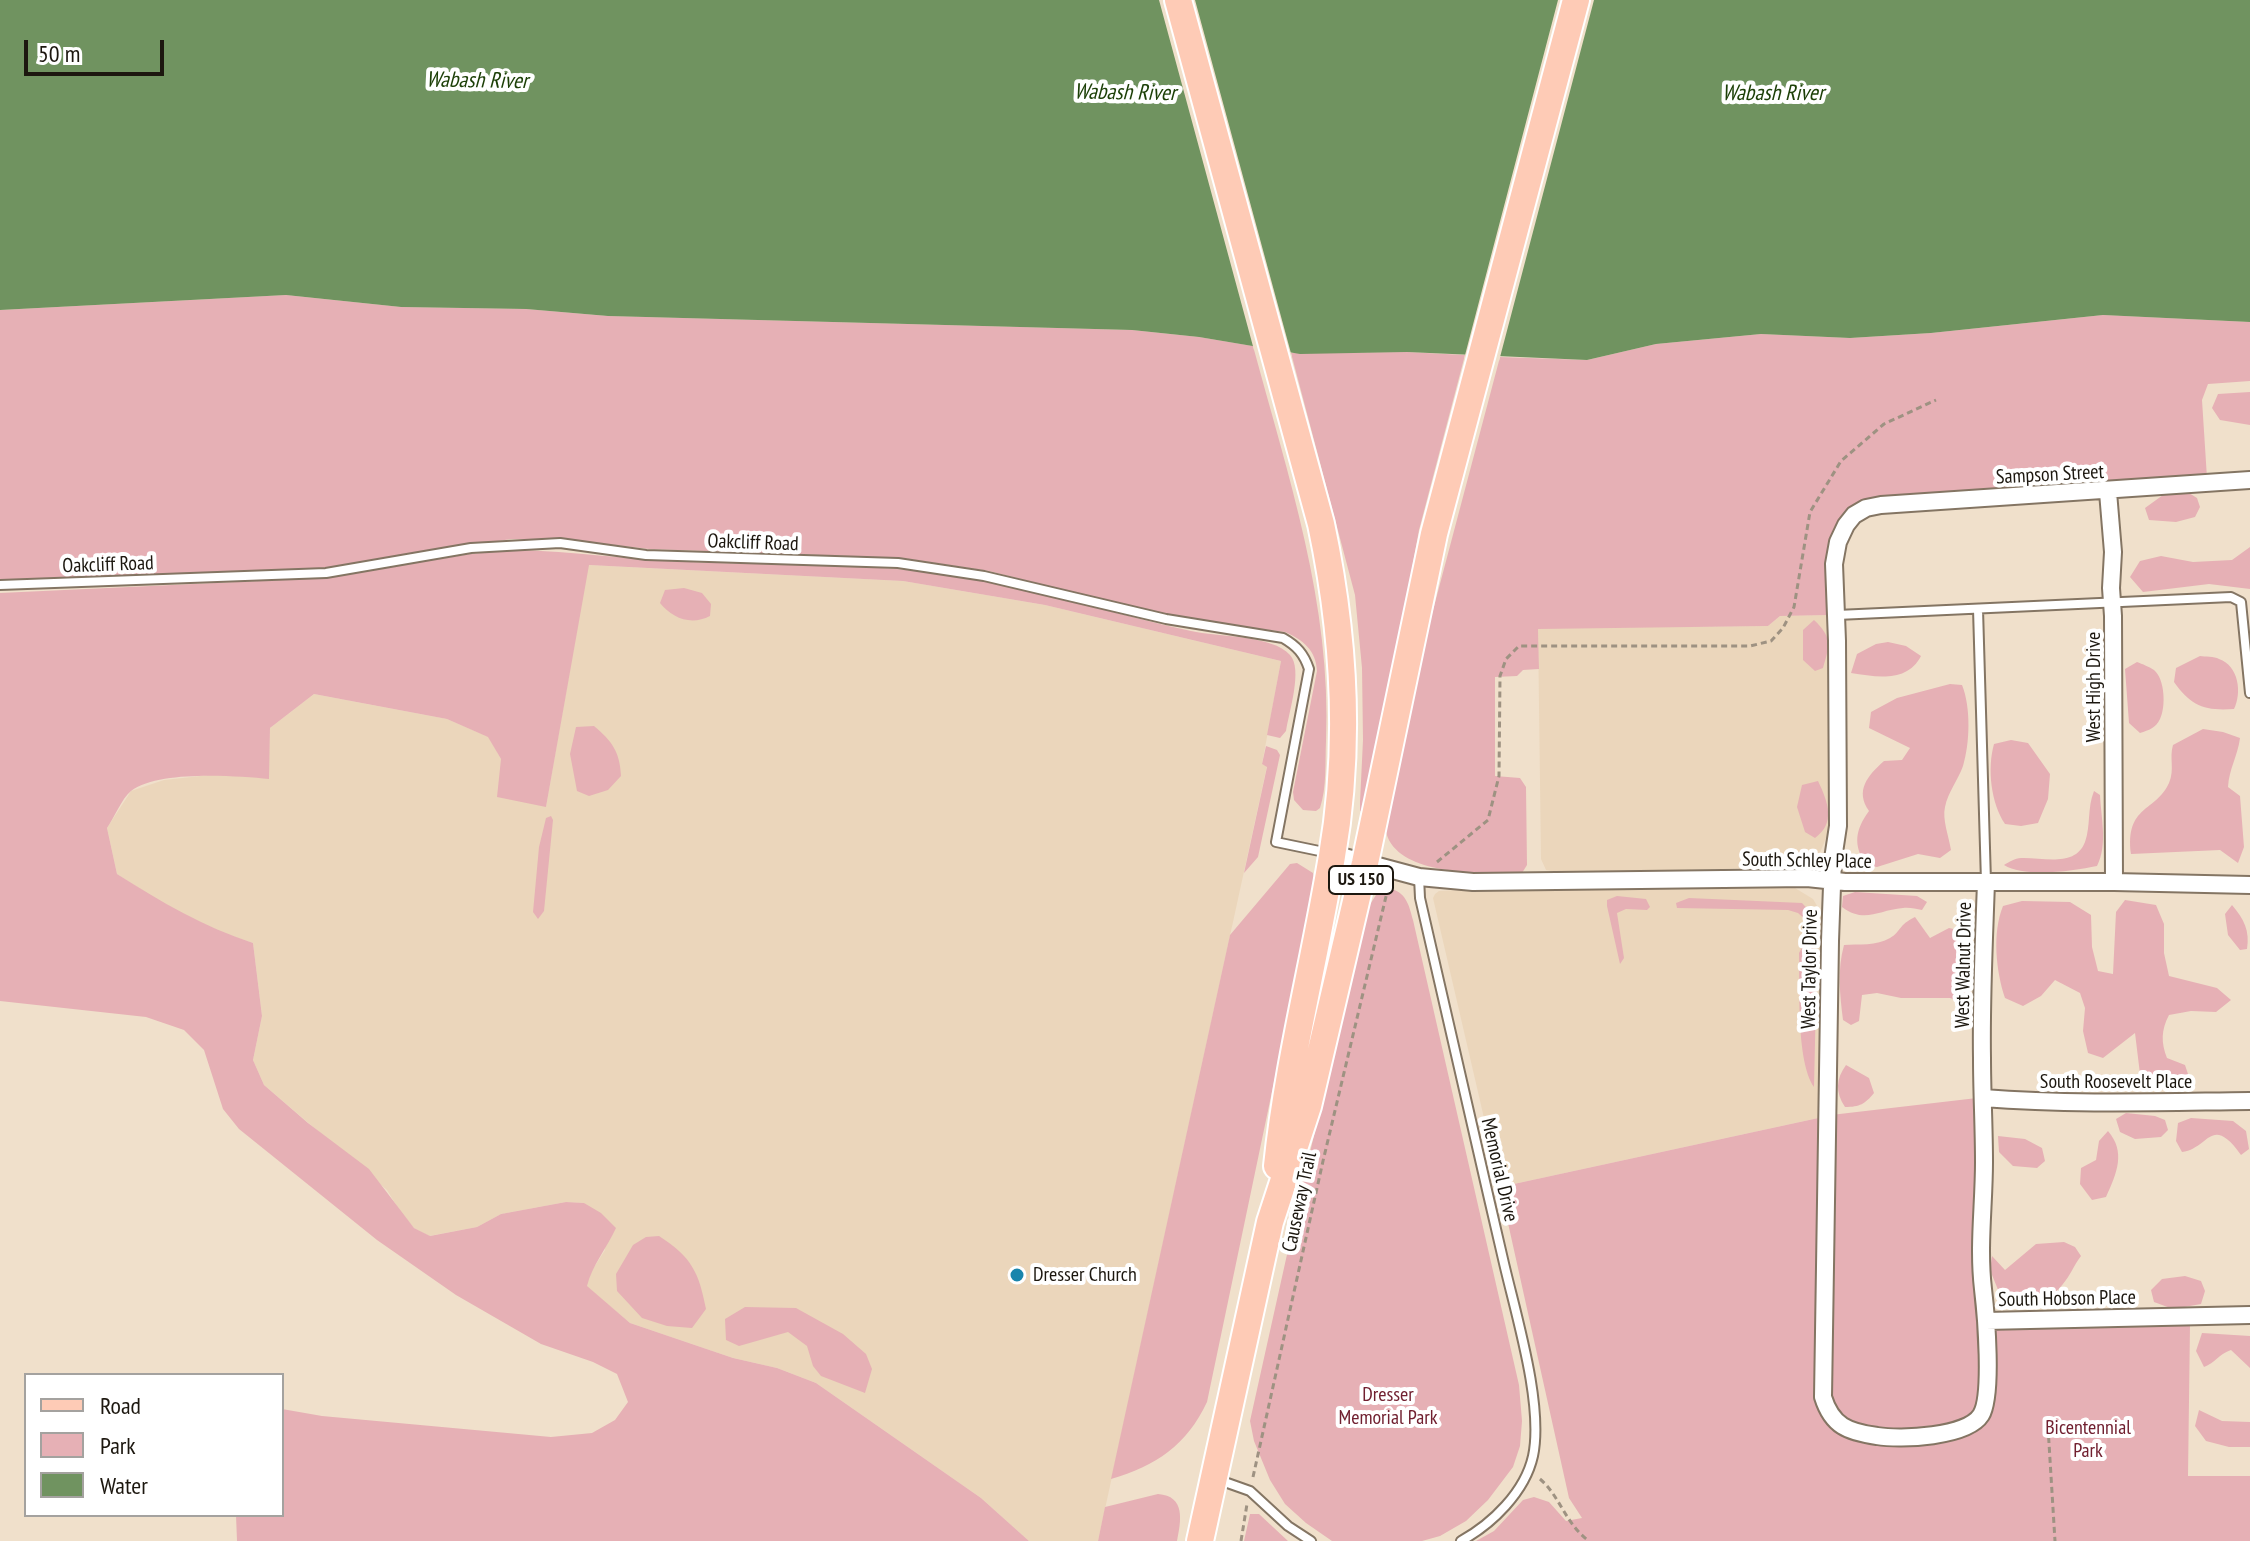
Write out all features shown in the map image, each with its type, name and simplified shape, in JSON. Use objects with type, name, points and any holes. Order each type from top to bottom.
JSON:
[{"type":"main road","name":"US 150","points":[[1178,0],[1321,524],[1335,602],[1342,672],[1342,762],[1333,854],[1284,1100],[1270,1222],[1200,1541]]},
{"type":"main road","name":"US 150","points":[[1270,1222],[1308,1106],[1365,863],[1434,534],[1576,0]]},
{"type":"street","name":"Sampson Street","points":[[1854,515],[1881,505],[2250,480]]},
{"type":"street","name":"West High Drive","points":[[2108,492],[2113,552],[2114,882]]},
{"type":"street","name":"West Taylor Drive","points":[[1839,1425],[1828,1413],[1823,1397],[1832,881],[1838,826],[1834,564],[1838,542],[1854,515]]},
{"type":"street","name":"South Schley Place","points":[[1333,854],[1419,877],[1473,882],[1807,878],[1832,881],[2250,885]]},
{"type":"street","name":"West Walnut Drive","points":[[1986,882],[1981,1057],[1984,1165],[1980,1258],[1986,1321]]},
{"type":"street","name":"South Roosevelt Place","points":[[1983,1098],[2089,1102],[2250,1101]]},
{"type":"street","name":"South Hobson Place","points":[[1839,1425],[1878,1437],[1927,1435],[1967,1427],[1981,1416],[1987,1396],[1986,1321],[2250,1315]]},
{"type":"lane","name":"Oakcliff Road","points":[[0,585],[326,573],[471,548],[560,543],[646,555],[898,563],[984,576],[1166,619],[1283,638],[1294,644],[1304,656],[1309,669],[1276,842],[1333,854]]},
{"type":"lane","points":[[1837,615],[2231,597],[2241,602],[2250,693]]},
{"type":"lane","name":"West Walnut Drive","points":[[1978,609],[1986,882]]},
{"type":"lane","name":"Memorial Drive","points":[[1419,877],[1420,898],[1533,1393],[1536,1439],[1528,1471]]},
{"type":"lane","points":[[1461,1541],[1513,1498],[1528,1471]]},
{"type":"lane","points":[[1214,1479],[1250,1491],[1288,1526],[1311,1541]]},
{"type":"path","points":[[1419,877],[1488,820],[1499,776],[1500,676],[1506,659],[1519,646],[1750,646],[1771,641],[1783,628],[1794,607],[1810,512],[1841,461],[1884,424],[1936,400]]},
{"type":"path","name":"Causeway Trail","points":[[1241,1541],[1323,1161],[1392,870]]},
{"type":"path","points":[[2048,1427],[2055,1541]]},
{"type":"path","points":[[1528,1471],[1549,1487],[1564,1515],[1587,1541]]},
{"type":"shaded area","points":[[588,565],[903,581],[1045,605],[1281,661],[1262,764],[1267,766],[1098,1541],[1029,1541],[981,1498],[816,1383],[630,1323],[586,1286],[605,1250],[584,1203],[566,1202],[501,1214],[477,1227],[429,1236],[414,1228],[387,1190],[264,1085],[253,1060],[262,1016],[253,943],[223,933],[168,907],[117,874],[107,828],[131,791],[164,780],[219,774],[268,778],[270,728],[314,694],[447,719],[489,737],[501,759],[546,807]]},
{"type":"shaded area","points":[[1829,615],[1831,825],[1818,858],[1802,867],[1561,873],[1546,870],[1541,859],[1538,628],[1768,626],[1780,616]]},
{"type":"shaded area","points":[[1795,888],[1813,899],[1823,916],[1823,1117],[1500,1187],[1433,898],[1435,894],[1460,890]]},
{"type":"green space","points":[[286,295],[401,307],[526,309],[608,316],[1132,330],[1253,346],[1293,492],[1315,591],[1326,690],[1325,783],[1320,808],[1316,811],[1303,810],[1294,800],[1293,792],[1317,671],[1314,657],[1303,642],[1285,632],[1170,617],[989,571],[902,558],[649,549],[562,539],[511,539],[328,568],[0,580],[0,310]]},
{"type":"green space","points":[[2103,315],[2250,322],[2250,381],[2208,384],[2202,400],[2207,478],[1885,498],[1842,519],[1829,615],[1780,616],[1768,626],[1538,629],[1539,669],[1523,670],[1517,676],[1495,677],[1495,776],[1520,778],[1526,787],[1527,865],[1522,873],[1461,872],[1438,868],[1418,863],[1400,853],[1389,840],[1385,822],[1414,682],[1500,357],[1587,360],[1656,344],[1761,334],[1850,338]]},
{"type":"green space","points":[[1291,353],[1465,355],[1419,530],[1363,812],[1360,811],[1362,668],[1355,595]]},
{"type":"green space","points":[[2250,392],[2250,425],[2220,420],[2212,408],[2218,394]]},
{"type":"green space","points":[[2189,493],[2197,498],[2200,507],[2195,517],[2176,522],[2149,520],[2145,508],[2163,495]]},
{"type":"green space","points":[[2250,547],[2250,589],[2209,584],[2143,592],[2130,577],[2140,561],[2161,556],[2193,562],[2232,560]]},
{"type":"green space","points":[[515,550],[668,561],[864,567],[934,573],[1024,590],[1191,631],[1258,640],[1282,648],[1294,662],[1292,702],[1286,731],[1280,738],[1267,735],[1281,661],[1045,605],[903,581],[589,565],[546,807],[497,797],[501,759],[488,737],[447,719],[314,694],[270,728],[269,779],[198,776],[144,784],[128,794],[107,828],[117,874],[183,913],[253,943],[262,1016],[253,1060],[264,1085],[369,1169],[414,1228],[430,1236],[477,1227],[501,1214],[566,1202],[584,1203],[601,1213],[616,1228],[587,1286],[630,1323],[816,1383],[981,1498],[1029,1541],[237,1541],[236,1517],[284,1517],[284,1409],[322,1416],[551,1437],[592,1433],[615,1420],[628,1402],[617,1374],[541,1344],[456,1295],[377,1240],[239,1129],[223,1109],[204,1050],[184,1030],[146,1017],[0,1001],[0,593],[322,578],[470,554]]},
{"type":"green space","points":[[684,588],[702,593],[711,604],[710,616],[696,620],[682,619],[660,603],[665,590]]},
{"type":"green space","points":[[1814,620],[1824,631],[1828,642],[1823,668],[1815,671],[1803,660],[1803,630]]},
{"type":"green space","points":[[1888,642],[1906,646],[1921,656],[1908,671],[1900,674],[1851,673],[1857,654],[1876,644]]},
{"type":"green space","points":[[2200,656],[2217,658],[2235,674],[2238,695],[2234,709],[2199,705],[2186,697],[2174,682],[2176,668]]},
{"type":"green space","points":[[2137,662],[2158,674],[2163,693],[2162,714],[2158,722],[2140,733],[2129,723],[2125,669]]},
{"type":"green space","points":[[1950,684],[1962,685],[1968,725],[1963,766],[1948,796],[1944,812],[1951,850],[1940,858],[1918,854],[1877,867],[1866,865],[1857,838],[1869,811],[1863,797],[1865,784],[1884,761],[1902,760],[1910,748],[1869,728],[1871,712],[1897,698]]},
{"type":"green space","points":[[594,726],[614,748],[621,776],[608,790],[589,796],[577,791],[570,754],[576,727]]},
{"type":"green space","points":[[2203,729],[2240,738],[2228,787],[2240,796],[2244,847],[2238,863],[2220,850],[2131,854],[2130,838],[2137,818],[2169,783],[2173,745]]},
{"type":"green space","points":[[2011,740],[2028,743],[2050,774],[2048,799],[2038,823],[2021,826],[2005,824],[1996,806],[1991,775],[1994,744]]},
{"type":"green space","points":[[1266,746],[1277,750],[1280,755],[1258,857],[1244,873],[1267,767],[1262,764]]},
{"type":"green space","points":[[1818,781],[1827,804],[1828,819],[1815,838],[1805,832],[1797,807],[1802,785]]},
{"type":"green space","points":[[2094,791],[2100,795],[2103,831],[2097,866],[2036,872],[2004,865],[2019,858],[2057,859],[2074,855],[2087,836]]},
{"type":"green space","points":[[551,816],[544,911],[538,919],[533,912],[539,847],[546,818]]},
{"type":"green space","points":[[1297,863],[1313,873],[1315,886],[1207,1402],[1190,1430],[1168,1452],[1142,1468],[1111,1479],[1230,935],[1290,864]]},
{"type":"green space","name":"Dresser Memorial Park","points":[[1392,889],[1404,897],[1413,920],[1519,1385],[1522,1421],[1520,1446],[1513,1467],[1488,1500],[1466,1521],[1440,1536],[1422,1541],[1332,1541],[1285,1504],[1270,1480],[1254,1441],[1250,1421],[1367,909],[1376,895]]},
{"type":"green space","points":[[1855,892],[1917,896],[1927,902],[1922,910],[1905,908],[1858,915],[1842,907],[1843,896]]},
{"type":"green space","points":[[1617,896],[1646,899],[1650,907],[1647,910],[1626,909],[1617,913],[1624,958],[1620,964],[1607,906],[1607,900]]},
{"type":"green space","points":[[1689,898],[1802,903],[1815,917],[1808,922],[1798,913],[1788,910],[1677,908],[1676,903]]},
{"type":"green space","points":[[2125,900],[2156,905],[2164,924],[2164,953],[2169,976],[2217,988],[2231,1000],[2216,1012],[2191,1011],[2169,1015],[2163,1031],[2165,1052],[2167,1058],[2185,1065],[2189,1077],[2176,1082],[2158,1082],[2140,1074],[2135,1033],[2103,1058],[2088,1053],[2083,1031],[2085,1008],[2080,993],[2055,980],[2041,996],[2023,1006],[2005,998],[1996,940],[2003,906],[2022,901],[2070,902],[2091,915],[2092,947],[2098,971],[2113,974],[2116,912]]},
{"type":"green space","points":[[2232,905],[2245,926],[2247,949],[2240,950],[2228,935],[2225,914]]},
{"type":"green space","points":[[1915,917],[1930,938],[1949,928],[1962,931],[1970,952],[1971,1005],[1950,998],[1901,998],[1877,993],[1862,995],[1859,1021],[1851,1025],[1843,1020],[1840,973],[1844,945],[1885,941]]},
{"type":"green space","points":[[1805,942],[1813,946],[1816,997],[1814,1087],[1804,1060],[1800,1023],[1799,953]]},
{"type":"green space","points":[[1846,1065],[1869,1078],[1874,1093],[1865,1102],[1845,1107],[1838,1091],[1840,1075]]},
{"type":"green space","points":[[1977,1098],[1982,1376],[1976,1412],[1943,1427],[1905,1433],[1877,1430],[1844,1421],[1829,1396],[1831,1115]]},
{"type":"green space","points":[[2126,1113],[2165,1120],[2168,1130],[2161,1137],[2135,1139],[2120,1132],[2116,1119]]},
{"type":"green space","name":"Bicentennial Park","points":[[1823,1117],[1819,1393],[1839,1430],[1971,1432],[1979,1427],[1990,1416],[1995,1397],[1992,1325],[2190,1325],[2188,1476],[2250,1476],[2250,1541],[1476,1541],[1494,1531],[1523,1500],[1534,1497],[1549,1502],[1566,1521],[1582,1518],[1569,1498],[1500,1187]]},
{"type":"green space","points":[[2191,1118],[2233,1121],[2246,1131],[2249,1149],[2241,1155],[2223,1136],[2216,1135],[2182,1152],[2176,1141],[2178,1123]]},
{"type":"green space","points":[[2108,1131],[2117,1147],[2118,1163],[2106,1197],[2092,1200],[2080,1184],[2081,1168],[2096,1160],[2099,1141]]},
{"type":"green space","points":[[1998,1136],[2025,1139],[2042,1148],[2045,1161],[2037,1168],[2013,1166],[1999,1152]]},
{"type":"green space","points":[[659,1236],[687,1259],[697,1276],[706,1309],[692,1328],[667,1326],[642,1318],[617,1291],[616,1274],[633,1245],[646,1237]]},
{"type":"green space","points":[[2064,1242],[2075,1247],[2081,1256],[2057,1290],[2036,1302],[2003,1302],[1990,1270],[1992,1256],[2005,1270],[2036,1244]]},
{"type":"green space","points":[[2185,1276],[2201,1281],[2205,1291],[2201,1304],[2173,1309],[2154,1302],[2151,1290],[2162,1279]]},
{"type":"green space","points":[[745,1307],[796,1308],[843,1334],[866,1354],[872,1369],[865,1393],[821,1376],[813,1366],[807,1346],[788,1332],[739,1346],[726,1340],[725,1319]]},
{"type":"green space","points":[[2202,1333],[2250,1336],[2250,1368],[2231,1350],[2204,1367],[2196,1351]]},
{"type":"green space","points":[[2199,1410],[2222,1421],[2250,1422],[2250,1447],[2229,1447],[2206,1441],[2195,1426]]},
{"type":"green space","points":[[1158,1494],[1173,1499],[1180,1511],[1177,1541],[1098,1541],[1105,1507]]},
{"type":"green space","points":[[1250,1514],[1259,1514],[1288,1541],[1244,1541]]},
{"type":"water","name":"Wabash River","points":[[0,0],[2250,0],[2250,322],[2103,315],[1850,338],[1761,334],[1656,344],[1587,360],[1407,352],[1300,354],[1199,337],[1132,330],[608,316],[526,309],[401,307],[286,295],[0,310]]},
{"type":"pier","points":[[1159,0],[1195,0],[1292,357],[1254,350]]},
{"type":"pier","points":[[1558,0],[1594,0],[1499,361],[1464,359]]},
{"type":"place","name":"Dresser Church","points":[[1017,1275]]}]
